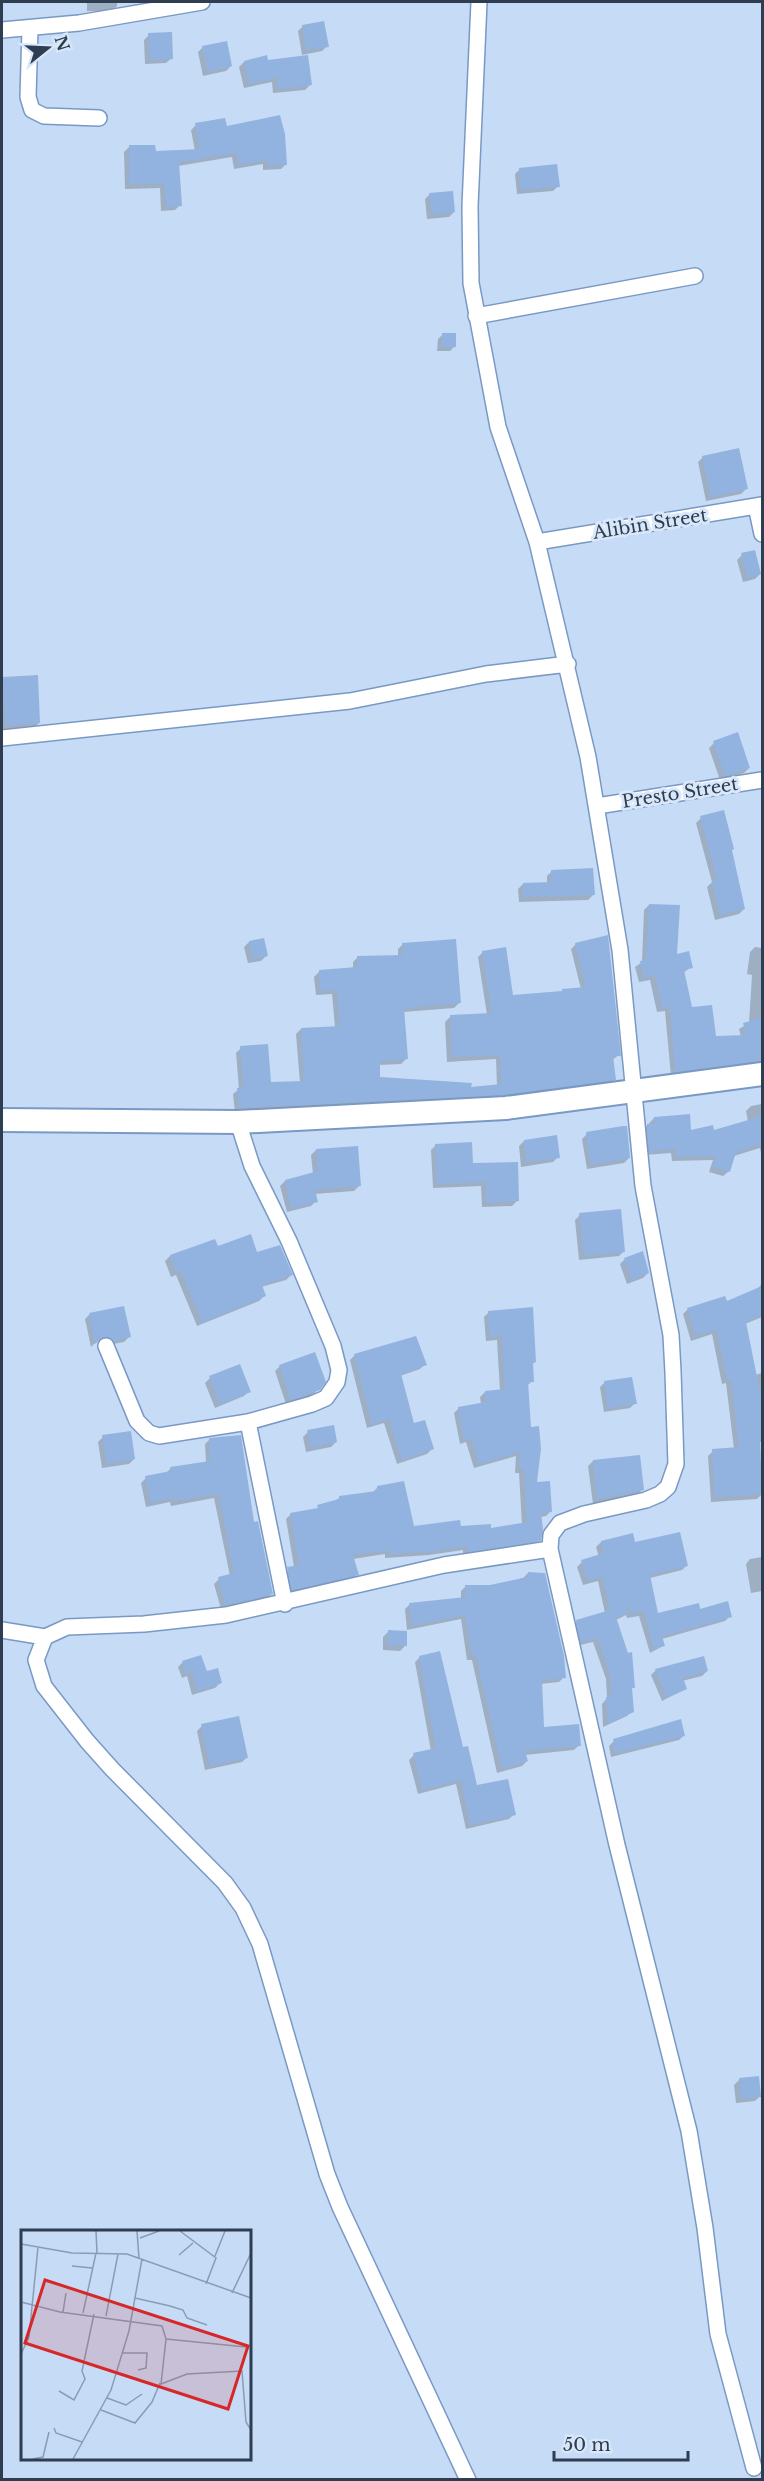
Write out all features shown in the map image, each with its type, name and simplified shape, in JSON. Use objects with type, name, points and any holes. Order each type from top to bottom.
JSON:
[{"type":"street","points":[[2,30],[79,23],[202,2]]},
{"type":"street","points":[[479,2],[470,206],[471,283],[498,427],[537,542],[568,664],[597,806],[620,950],[643,1186],[671,1335],[676,1464],[668,1487],[660,1494],[584,1514],[560,1523],[551,1535],[550,1549],[617,1845],[689,2131],[705,2228],[718,2334],[754,2468]]},
{"type":"street","points":[[30,29],[28,97],[32,110],[44,116],[99,118]]},
{"type":"street","points":[[476,316],[695,276]]},
{"type":"street","points":[[759,506],[762,534]]},
{"type":"street","name":"Alibin Street","points":[[537,542],[759,506]]},
{"type":"street","points":[[2,738],[350,701],[486,674],[568,664]]},
{"type":"street","name":"Presto Street","points":[[597,806],[762,780]]},
{"type":"street","points":[[2,1120],[238,1122],[506,1108],[762,1074]]},
{"type":"street","points":[[106,1346],[137,1421],[149,1433],[159,1436],[248,1422],[326,1398],[333,1391],[339,1370],[333,1346],[289,1241],[252,1166],[238,1122]]},
{"type":"street","points":[[248,1422],[285,1604]]},
{"type":"street","points":[[468,2480],[336,2196],[260,1944],[243,1908],[225,1883],[112,1769],[44,1686],[36,1660],[38,1648],[45,1637],[67,1627],[156,1623],[226,1615],[285,1604],[444,1565],[550,1549]]},
{"type":"street","points":[[2,1630],[45,1637]]},
{"type":"building","points":[[324,21],[329,47],[306,50],[302,25]]},
{"type":"building","points":[[172,32],[173,59],[150,60],[148,33]]},
{"type":"building","points":[[227,41],[232,66],[208,72],[202,46]]},
{"type":"building","points":[[267,55],[268,60],[308,55],[312,85],[278,89],[277,77],[249,84],[244,61]]},
{"type":"building","points":[[280,115],[285,134],[287,165],[268,166],[268,160],[239,165],[237,153],[179,162],[182,206],[166,207],[164,184],[129,184],[129,145],[155,145],[156,151],[200,149],[195,123],[225,118],[227,126]]},
{"type":"building","points":[[557,164],[560,187],[521,190],[519,168]]},
{"type":"building","points":[[453,191],[455,212],[432,215],[429,193]]},
{"type":"building","points":[[442,333],[456,333],[456,347],[442,347]]},
{"type":"building","points":[[739,448],[748,489],[711,497],[702,456]]},
{"type":"building","points":[[755,550],[761,574],[748,578],[741,553]]},
{"type":"building","points":[[38,675],[40,723],[5,725],[3,677]]},
{"type":"building","points":[[738,732],[750,768],[725,776],[713,741]]},
{"type":"building","points":[[724,810],[745,909],[720,915],[712,880],[717,879],[700,816]]},
{"type":"building","points":[[593,868],[595,895],[523,897],[523,883],[551,882],[551,870]]},
{"type":"building","points":[[649,904],[680,905],[677,954],[689,951],[693,968],[684,970],[692,1007],[712,1005],[716,1036],[746,1035],[743,1023],[762,1018],[762,1061],[675,1072],[670,1007],[662,1008],[655,975],[644,978],[640,961],[646,960]]},
{"type":"building","points":[[608,935],[621,1056],[613,1056],[616,1080],[505,1095],[239,1108],[237,1088],[244,1087],[240,1046],[268,1044],[271,1082],[304,1081],[301,1028],[340,1026],[337,990],[320,991],[319,970],[357,967],[357,956],[403,955],[402,943],[456,939],[461,1003],[404,1008],[408,1059],[380,1061],[380,1077],[472,1083],[471,1087],[501,1084],[500,1055],[452,1057],[450,1015],[492,1013],[482,951],[506,947],[513,995],[562,991],[562,989],[586,987],[575,943]]},
{"type":"building","points":[[264,938],[268,956],[253,959],[249,941]]},
{"type":"building","points":[[690,1114],[691,1130],[713,1125],[714,1130],[762,1116],[762,1144],[736,1152],[730,1172],[713,1167],[716,1156],[676,1157],[676,1149],[649,1151],[647,1124],[654,1124],[654,1117]]},
{"type":"building","points":[[627,1126],[630,1158],[591,1165],[586,1132]]},
{"type":"building","points":[[557,1135],[560,1158],[526,1162],[524,1140]]},
{"type":"building","points":[[472,1142],[473,1163],[518,1162],[519,1201],[486,1203],[486,1182],[437,1184],[435,1144]]},
{"type":"building","points":[[358,1146],[361,1186],[315,1190],[318,1202],[291,1208],[285,1180],[318,1171],[316,1149]]},
{"type":"building","points":[[621,1209],[625,1252],[584,1256],[579,1213]]},
{"type":"building","points":[[251,1234],[257,1252],[280,1245],[293,1275],[262,1285],[266,1296],[202,1322],[181,1271],[176,1273],[170,1255],[215,1239],[218,1246]]},
{"type":"building","points":[[643,1251],[649,1273],[632,1280],[624,1258]]},
{"type":"building","points":[[762,1286],[762,1315],[746,1322],[760,1392],[762,1392],[762,1438],[760,1438],[762,1494],[715,1497],[712,1449],[739,1447],[731,1379],[727,1380],[717,1330],[696,1336],[687,1308],[725,1296],[727,1301]]},
{"type":"building","points":[[124,1306],[131,1337],[114,1341],[103,1337],[95,1344],[89,1313]]},
{"type":"building","points":[[533,1307],[536,1362],[533,1363],[534,1382],[528,1382],[531,1427],[539,1426],[541,1449],[537,1482],[550,1481],[552,1512],[541,1513],[543,1529],[541,1541],[468,1552],[467,1546],[436,1551],[389,1554],[389,1550],[353,1555],[359,1575],[292,1590],[287,1567],[299,1565],[290,1513],[318,1508],[317,1505],[339,1499],[339,1496],[377,1491],[377,1486],[404,1481],[414,1526],[460,1520],[461,1526],[491,1524],[491,1528],[527,1522],[524,1469],[519,1468],[520,1452],[479,1464],[471,1438],[464,1440],[458,1407],[486,1402],[485,1391],[505,1389],[502,1336],[490,1337],[488,1311]]},
{"type":"building","points":[[416,1336],[427,1365],[401,1374],[414,1423],[425,1420],[434,1449],[402,1460],[389,1419],[372,1424],[354,1354]]},
{"type":"building","points":[[315,1352],[326,1382],[320,1390],[291,1400],[279,1365]]},
{"type":"building","points":[[240,1364],[251,1392],[220,1404],[209,1376]]},
{"type":"building","points":[[632,1377],[637,1404],[608,1408],[604,1381]]},
{"type":"building","points":[[334,1425],[337,1442],[311,1448],[307,1430]]},
{"type":"building","points":[[131,1431],[135,1459],[107,1464],[102,1435]]},
{"type":"building","points":[[241,1435],[254,1522],[258,1521],[273,1594],[225,1605],[218,1577],[234,1573],[219,1494],[175,1501],[175,1498],[151,1503],[145,1476],[171,1471],[170,1467],[210,1461],[209,1438]]},
{"type":"building","points":[[640,1455],[644,1490],[597,1499],[593,1460]]},
{"type":"building","points":[[680,1532],[688,1566],[650,1575],[658,1613],[699,1603],[700,1609],[728,1601],[732,1617],[662,1636],[665,1646],[654,1649],[644,1611],[632,1614],[627,1602],[628,1614],[616,1617],[628,1653],[632,1652],[634,1712],[608,1723],[606,1697],[612,1697],[610,1674],[598,1638],[581,1642],[576,1620],[610,1610],[603,1577],[588,1581],[581,1560],[604,1553],[601,1541],[633,1533],[635,1542]]},
{"type":"building","points":[[528,1572],[545,1573],[564,1656],[566,1678],[542,1680],[544,1727],[579,1724],[581,1746],[525,1751],[528,1761],[502,1769],[476,1655],[472,1656],[465,1615],[412,1626],[409,1603],[466,1597],[465,1585],[490,1585],[528,1577]]},
{"type":"building","points":[[388,1630],[407,1631],[407,1646],[387,1645]]},
{"type":"building","points":[[440,1651],[463,1747],[468,1746],[477,1785],[508,1779],[516,1815],[470,1825],[461,1780],[422,1790],[413,1753],[436,1748],[419,1656]]},
{"type":"building","points":[[201,1655],[207,1671],[218,1668],[222,1683],[197,1691],[192,1672],[186,1674],[182,1661]]},
{"type":"building","points":[[704,1656],[708,1671],[683,1678],[687,1689],[667,1698],[655,1669]]},
{"type":"building","points":[[239,1716],[248,1758],[210,1766],[201,1724]]},
{"type":"building","points":[[681,1719],[685,1736],[615,1753],[613,1739]]},
{"type":"building","points":[[759,2076],[761,2097],[741,2099],[739,2078]]}]
